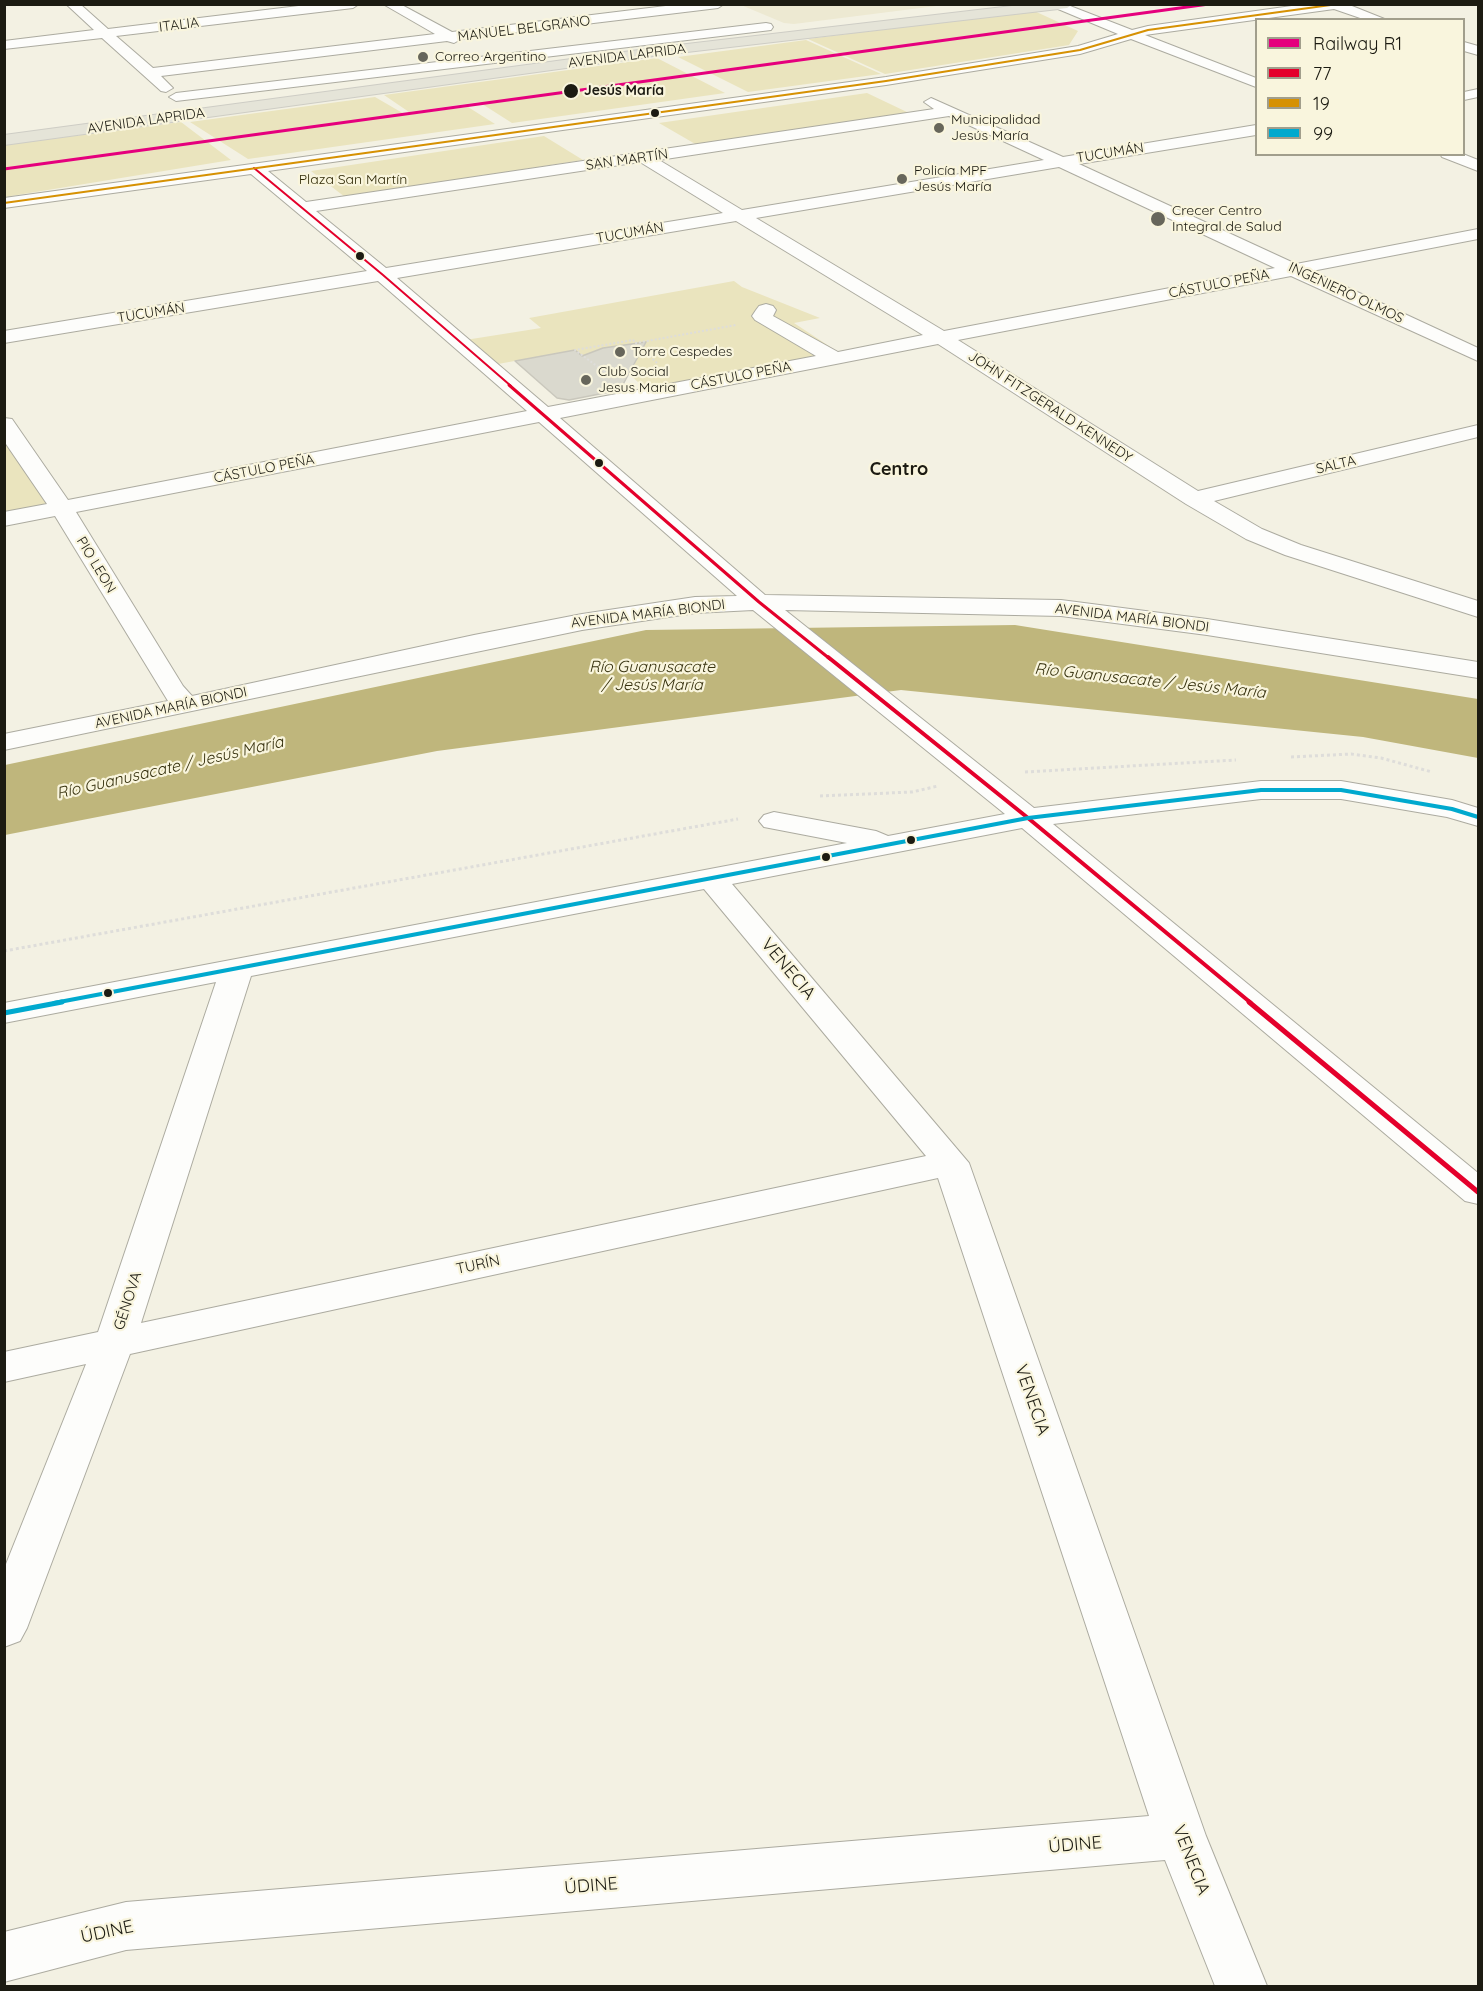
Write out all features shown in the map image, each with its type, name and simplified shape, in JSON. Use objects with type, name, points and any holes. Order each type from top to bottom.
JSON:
[{"type":"main road","name":"AVENIDA LAPRIDA","points":[[4,130],[981,4]]},
{"type":"main road","name":"AVENIDA LAPRIDA","points":[[774,31],[1058,5]]},
{"type":"main road","name":"AVENIDA LAPRIDA","points":[[4,140],[185,106]]},
{"type":"street","points":[[72,4],[185,106],[774,31]]},
{"type":"street","name":"ITALIA","points":[[4,45],[353,4]]},
{"type":"street","points":[[389,4],[504,65]]},
{"type":"street","points":[[1023,4],[1096,31],[1096,37],[1080,50]]},
{"type":"street","points":[[1058,5],[1129,35],[1255,82]]},
{"type":"street","points":[[4,203],[886,81],[1080,50],[1149,30],[1337,5],[1375,18]]},
{"type":"street","points":[[726,8],[774,31]]},
{"type":"street","name":"MANUEL BELGRANO","points":[[150,73],[726,8]]},
{"type":"street","name":"INGENIERO OLMOS","points":[[886,81],[1479,355]]},
{"type":"street","name":"SAN MARTÍN","points":[[303,208],[951,111]]},
{"type":"street","points":[[618,119],[638,130]]},
{"type":"street","points":[[557,127],[576,139]]},
{"type":"street","name":"TUCUMÁN","points":[[4,337],[1255,130]]},
{"type":"street","points":[[657,141],[676,152]]},
{"type":"street","points":[[594,150],[613,162]]},
{"type":"street","points":[[1453,156],[1479,166]]},
{"type":"street","name":"JOHN FITZGERALD KENNEDY","points":[[643,157],[941,338],[1194,499],[1254,534],[1293,550],[1479,609]]},
{"type":"street","points":[[254,168],[383,275],[769,610],[910,726],[1028,818],[1479,1192]]},
{"type":"street","name":"CÁSTULO PEÑA","points":[[4,519],[1479,234]]},
{"type":"street","points":[[766,315],[834,358]]},
{"type":"street","name":"PIO LEON","points":[[4,424],[62,508],[172,690],[186,706]]},
{"type":"street","name":"SALTA","points":[[1194,499],[1479,431]]},
{"type":"street","name":"AVENIDA MARÍA BIONDI","points":[[4,742],[186,706],[474,643],[582,622],[695,605],[769,610],[1061,608],[1096,611],[1479,670]]},
{"type":"street","points":[[4,1013],[1028,818],[1262,790],[1341,790],[1452,809],[1479,817]]},
{"type":"street","points":[[774,821],[893,843]]},
{"type":"street","name":"VENECIA","points":[[712,879],[951,1163],[1181,1836],[1240,1986]]},
{"type":"street","name":"GÉNOVA","points":[[4,1628],[115,1342],[237,969]]},
{"type":"street","name":"TURÍN","points":[[4,1367],[951,1163]]},
{"type":"street","name":"ÚDINE","points":[[4,1958],[126,1926],[1181,1836]]},
{"type":"path","points":[[636,342],[766,315]]},
{"type":"path","points":[[613,370],[602,372],[575,350],[633,340],[658,363],[647,365]]},
{"type":"shaded area","points":[[741,5],[944,5],[794,24],[784,23]]},
{"type":"green space","points":[[1032,10],[1078,31],[1069,45],[885,74],[808,39]]},
{"type":"green space","points":[[806,40],[881,74],[748,92],[678,57]]},
{"type":"green space","points":[[657,58],[725,93],[512,123],[479,102],[409,112],[384,95]]},
{"type":"green space","points":[[867,93],[909,113],[697,145],[659,123]]},
{"type":"green space","points":[[375,97],[406,115],[468,107],[495,124],[248,159],[190,122]]},
{"type":"green space","points":[[181,122],[231,160],[5,197],[4,145]]},
{"type":"green space","name":"Plaza San Martín","points":[[544,136],[583,160],[345,197],[311,171]]},
{"type":"green space","points":[[734,281],[742,287],[820,318],[794,323],[844,356],[652,394],[624,370],[604,374],[575,350],[487,366],[459,341],[541,328],[529,318]]},
{"type":"green space","points":[[5,424],[62,508],[5,519]]},
{"type":"water","name":"Río Guanusacate / Jesús María","points":[[1015,625],[1478,699],[1478,758],[1363,737],[901,690],[437,751],[5,835],[5,765],[646,630]]},
{"type":"building","name":"Club Social Jesus Maria","points":[[646,342],[620,390],[569,400],[557,398],[515,361],[575,350],[582,356],[603,348]]},
{"type":"rail line","name":"R1","points":[[4,169],[1209,4]]},
{"type":"transit line","name":"19","points":[[4,203],[886,81],[1080,50],[1148,30],[1338,4]]},
{"type":"transit line","name":"77","points":[[254,168],[383,275],[759,602],[1028,818],[1478,1192]]},
{"type":"transit line","name":"99","points":[[4,1013],[1028,818],[1261,790],[1341,790],[1452,809],[1478,817]]},
{"type":"place","name":"Correo Argentino","points":[[423,57]]},
{"type":"place","name":"Jesús María","points":[[571,91]]},
{"type":"place","name":"Municipalidad Jesús María","points":[[939,128]]},
{"type":"place","name":"Policía MPF Jesús María","points":[[902,179]]},
{"type":"place","name":"Crecer Centro Integral de Salud","points":[[1158,219]]},
{"type":"place","name":"Torre Cespedes","points":[[620,352]]},
{"type":"place","name":"Club Social Jesus Maria","points":[[586,380]]},
{"type":"district","name":"Centro","points":[[899,470]]}]
